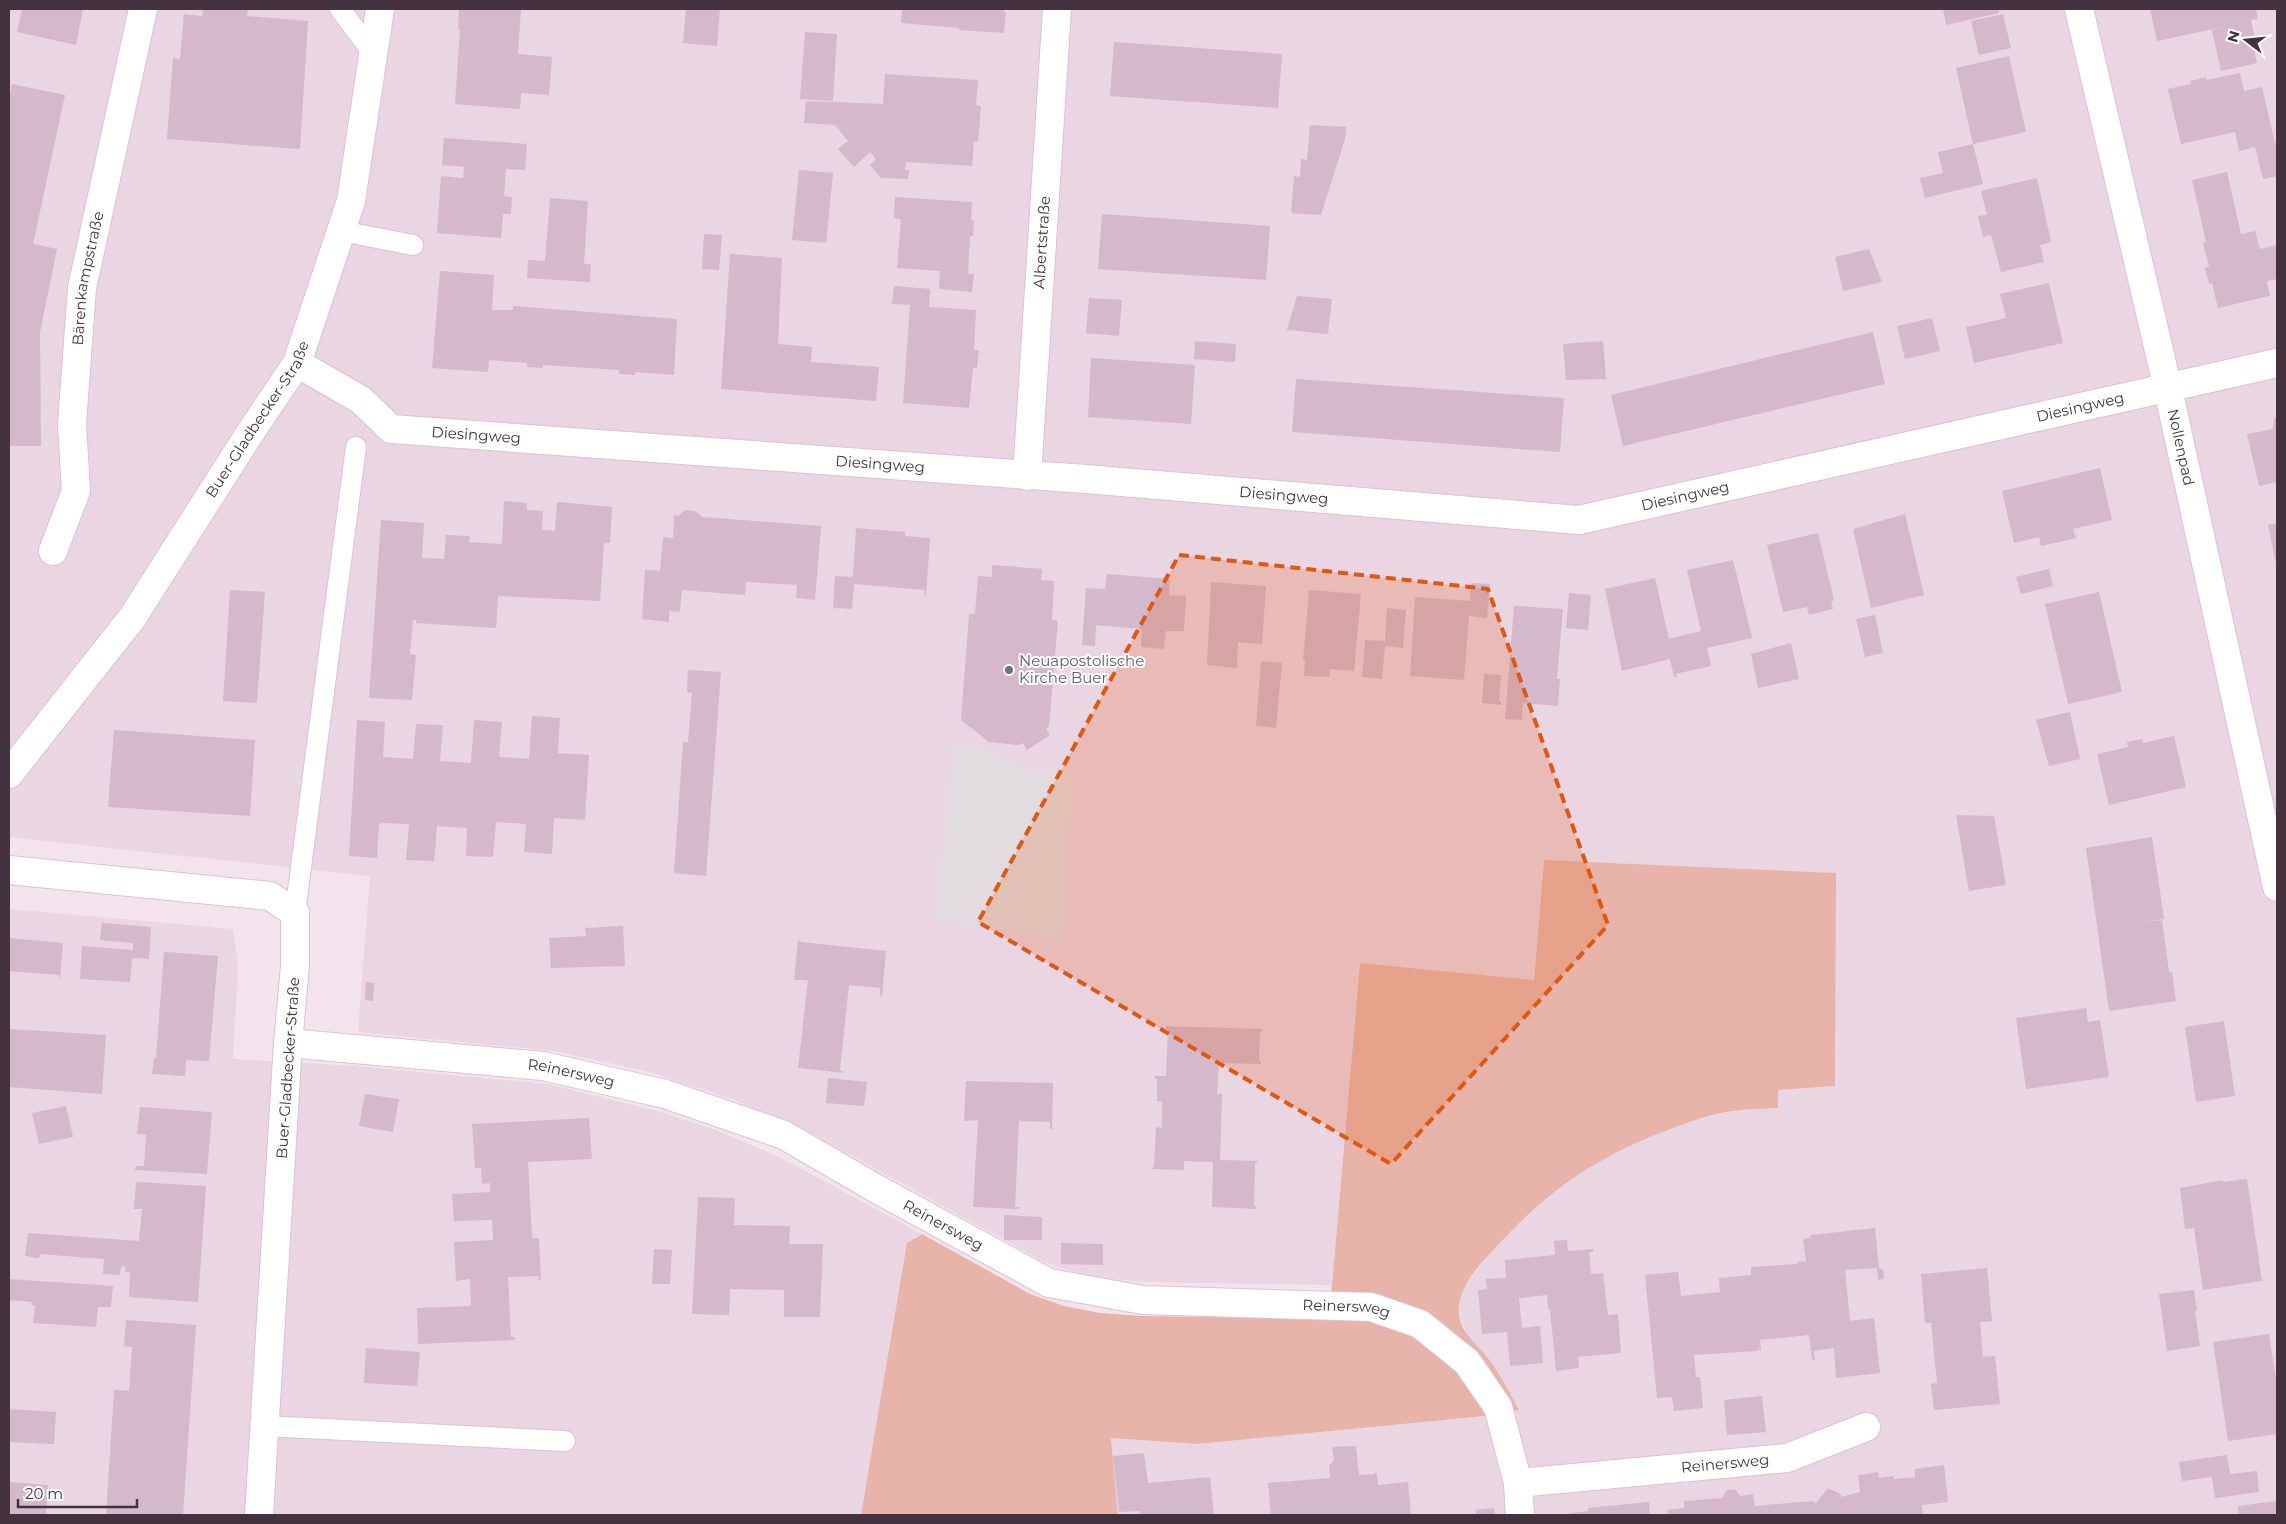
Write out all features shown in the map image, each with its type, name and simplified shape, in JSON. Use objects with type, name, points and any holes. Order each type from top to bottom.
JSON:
[{"type":"street","name":"Bärenkampstraße","points":[[53,551],[76,491],[72,424],[82,288],[143,9]]},
{"type":"street","name":"Buer-Gladbecker-Straße","points":[[9,774],[132,618],[297,363],[351,201],[380,9]]},
{"type":"street","name":"Albertstraße","points":[[1027,476],[1057,9]]},
{"type":"street","name":"Nollenpad","points":[[2079,9],[2168,389],[2277,887]]},
{"type":"street","name":"Diesingweg","points":[[297,363],[361,400],[391,429],[1027,476],[1085,478],[1579,520],[2277,363]]},
{"type":"street","points":[[9,870],[270,896],[295,913]]},
{"type":"street","name":"Buer-Gladbecker-Straße","points":[[259,1515],[288,1043],[295,966],[295,913]]},
{"type":"street","name":"Reinersweg","points":[[288,1043],[543,1066],[665,1094],[784,1135],[874,1188],[1049,1283],[1143,1300],[1371,1306],[1420,1324],[1467,1362],[1498,1407],[1518,1483],[1520,1515]]},
{"type":"street","name":"Reinersweg","points":[[1518,1483],[1787,1458],[1866,1427]]},
{"type":"lane","points":[[340,9],[373,53]]},
{"type":"lane","points":[[341,231],[413,245]]},
{"type":"lane","points":[[295,913],[356,446]]},
{"type":"lane","points":[[265,1426],[565,1441]]},
{"type":"highlighted area","points":[[1179,555],[1488,589],[1608,925],[1391,1164],[978,922]]},
{"type":"shaded area","points":[[9,9],[2277,9],[2277,1515],[1118,1515],[1111,1438],[1198,1444],[1485,1416],[1519,1410],[1487,1356],[1468,1337],[1459,1316],[1461,1291],[1487,1256],[1517,1223],[1552,1192],[1591,1165],[1639,1141],[1686,1123],[1732,1111],[1778,1108],[1777,1090],[1835,1086],[1835,873],[1544,860],[1534,980],[1360,963],[1332,1285],[1145,1282],[1086,1276],[1044,1262],[809,1132],[734,1100],[646,1071],[554,1051],[358,1032],[370,876],[9,837]]},
{"type":"shaded area","points":[[953,746],[983,747],[1028,771],[1074,773],[1062,937],[935,920]]},
{"type":"shaded area","points":[[1544,860],[1836,873],[1835,1086],[1778,1090],[1778,1108],[1739,1110],[1717,1114],[1642,1140],[1596,1163],[1575,1177],[1555,1191],[1517,1225],[1471,1276],[1462,1294],[1459,1304],[1459,1315],[1460,1322],[1466,1333],[1492,1364],[1519,1410],[1485,1416],[1198,1444],[1111,1438],[1118,1515],[861,1515],[907,1243],[922,1234],[1030,1294],[1064,1306],[1100,1313],[1141,1316],[1327,1319],[1332,1285],[1360,963],[1534,980]]},
{"type":"shaded area","points":[[9,909],[233,929],[238,966],[233,1059],[355,1066],[548,1084],[660,1112],[716,1130],[779,1157],[922,1234],[914,1237],[861,1515],[9,1515]]},
{"type":"building","points":[[22,9],[83,9],[76,45],[17,32]]},
{"type":"building","points":[[203,9],[248,9],[247,16],[308,21],[300,149],[167,139],[173,58],[180,59],[184,14],[202,16]]},
{"type":"building","points":[[459,9],[521,9],[518,54],[552,57],[549,95],[521,93],[520,109],[455,104],[460,29],[458,29]]},
{"type":"building","points":[[686,9],[720,9],[717,46],[683,43]]},
{"type":"building","points":[[902,9],[1004,9],[1004,12],[1006,12],[1004,33],[901,23]]},
{"type":"building","points":[[1943,9],[1998,9],[1999,13],[1946,25]]},
{"type":"building","points":[[2150,9],[2256,9],[2258,19],[2251,20],[2256,44],[2253,45],[2257,63],[2221,71],[2212,30],[2223,27],[2157,41]]},
{"type":"building","points":[[2003,14],[2011,48],[1979,55],[1971,21]]},
{"type":"building","points":[[805,32],[837,34],[833,101],[800,99]]},
{"type":"building","points":[[1114,42],[1282,54],[1278,108],[1110,96]]},
{"type":"building","points":[[2009,56],[2026,132],[1973,144],[1956,68]]},
{"type":"building","points":[[2240,73],[2244,91],[2262,87],[2275,143],[2277,142],[2277,176],[2263,179],[2255,147],[2239,151],[2235,132],[2181,144],[2168,89],[2191,84],[2190,81],[2206,77],[2207,80]]},
{"type":"building","points":[[885,74],[978,80],[976,105],[981,106],[978,141],[974,141],[972,166],[906,162],[905,170],[909,170],[908,179],[881,178],[870,165],[876,159],[870,152],[854,167],[838,149],[848,141],[835,125],[804,123],[806,101],[883,104]]},
{"type":"building","points":[[12,84],[65,95],[33,244],[57,249],[40,332],[41,446],[9,446],[9,101]]},
{"type":"building","points":[[1310,125],[1346,127],[1345,139],[1321,215],[1291,213],[1294,176],[1300,177],[1301,159],[1307,160]]},
{"type":"building","points":[[444,138],[527,144],[525,170],[506,169],[504,196],[512,197],[511,214],[503,214],[501,238],[437,233],[441,176],[463,178],[464,167],[442,165]]},
{"type":"building","points":[[1973,144],[1983,184],[1925,198],[1920,178],[1943,173],[1938,152]]},
{"type":"building","points":[[799,170],[833,173],[826,243],[792,240]]},
{"type":"building","points":[[2227,172],[2241,234],[2255,231],[2260,249],[2277,245],[2277,279],[2267,281],[2270,296],[2218,308],[2212,283],[2209,284],[2205,268],[2209,267],[2203,243],[2206,242],[2192,180]]},
{"type":"building","points":[[2037,178],[2051,242],[2040,245],[2044,262],[2001,272],[1991,235],[1983,237],[1978,216],[1987,215],[1981,191]]},
{"type":"building","points":[[895,197],[972,202],[971,220],[974,221],[973,236],[970,236],[968,274],[974,274],[972,292],[939,289],[940,271],[897,268],[901,219],[894,218]]},
{"type":"building","points":[[550,198],[588,201],[584,264],[591,264],[590,282],[527,278],[528,260],[545,261]]},
{"type":"building","points":[[1102,214],[1270,226],[1266,280],[1098,269]]},
{"type":"building","points":[[704,234],[722,235],[719,270],[702,269]]},
{"type":"building","points":[[1869,249],[1882,282],[1843,291],[1835,257]]},
{"type":"building","points":[[730,254],[782,258],[778,344],[812,347],[811,362],[879,367],[876,401],[721,389]]},
{"type":"building","points":[[440,271],[494,275],[492,310],[513,310],[513,306],[677,319],[674,375],[635,372],[635,375],[619,374],[619,370],[543,365],[543,368],[527,367],[527,363],[489,360],[488,372],[432,368]]},
{"type":"building","points":[[2049,283],[2063,343],[1974,363],[1966,327],[2006,318],[2000,294]]},
{"type":"building","points":[[894,286],[930,289],[929,307],[976,310],[974,350],[979,350],[977,368],[973,368],[969,408],[903,403],[910,305],[892,304]]},
{"type":"building","points":[[1297,296],[1332,299],[1328,334],[1287,330]]},
{"type":"building","points":[[1089,298],[1122,300],[1119,336],[1086,333]]},
{"type":"building","points":[[1932,318],[1940,351],[1905,359],[1897,326]]},
{"type":"building","points":[[1873,332],[1885,384],[1623,446],[1611,395]]},
{"type":"building","points":[[1195,341],[1236,344],[1235,362],[1194,359]]},
{"type":"building","points":[[1603,341],[1606,379],[1566,380],[1563,344]]},
{"type":"building","points":[[1091,358],[1195,365],[1191,424],[1088,417]]},
{"type":"building","points":[[1296,379],[1564,398],[1560,452],[1292,432]]},
{"type":"building","points":[[2277,417],[2277,482],[2259,486],[2247,434],[2273,429],[2274,418]]},
{"type":"building","points":[[2100,468],[2112,520],[2073,529],[2076,538],[2041,546],[2039,537],[2014,543],[2002,491]]},
{"type":"building","points":[[504,501],[527,503],[527,510],[543,511],[542,530],[555,531],[557,502],[612,507],[610,543],[604,543],[600,601],[498,596],[496,628],[416,623],[416,620],[413,620],[410,654],[416,655],[412,700],[369,698],[381,520],[424,523],[422,558],[444,559],[446,535],[470,536],[469,542],[502,544]]},
{"type":"building","points":[[685,510],[695,511],[702,517],[821,526],[815,600],[796,598],[797,585],[746,582],[745,595],[682,590],[680,612],[669,611],[669,622],[642,619],[645,570],[660,571],[663,537],[673,538],[674,515],[678,516]]},
{"type":"building","points":[[1905,514],[1924,595],[1871,608],[1853,529]]},
{"type":"building","points":[[2277,523],[2277,563],[2276,563],[2268,525]]},
{"type":"building","points":[[856,528],[905,532],[905,536],[930,538],[926,596],[924,595],[925,590],[854,584],[852,609],[833,608],[835,576],[853,577]]},
{"type":"building","points":[[1818,533],[1834,600],[1831,601],[1833,609],[1809,615],[1807,607],[1783,612],[1767,545]]},
{"type":"building","points":[[1733,560],[1752,638],[1707,648],[1711,666],[1675,674],[1677,677],[1674,677],[1670,659],[1622,671],[1605,589],[1655,578],[1669,639],[1701,631],[1687,570]]},
{"type":"building","name":"Neuapostolische Kirche Buer","points":[[992,565],[1042,569],[1041,580],[1054,581],[1052,620],[1058,621],[1049,726],[1046,729],[1050,735],[1027,750],[1023,743],[1019,745],[989,742],[961,720],[969,614],[975,614],[978,576],[992,577]]},
{"type":"building","points":[[2049,569],[2053,586],[2021,594],[2016,577]]},
{"type":"building","points":[[1107,574],[1170,579],[1169,595],[1186,596],[1184,631],[1166,631],[1164,649],[1141,647],[1142,629],[1096,625],[1095,646],[1082,645],[1086,588],[1105,589]]},
{"type":"building","points":[[1211,582],[1266,586],[1262,644],[1238,642],[1237,668],[1207,665]]},
{"type":"building","points":[[1471,583],[1490,584],[1487,618],[1469,616],[1464,680],[1410,676],[1415,597],[1470,601]]},
{"type":"building","points":[[230,590],[265,592],[257,703],[223,701]]},
{"type":"building","points":[[1309,590],[1361,594],[1354,671],[1330,669],[1330,677],[1304,676],[1305,660],[1303,660]]},
{"type":"building","points":[[2099,592],[2122,692],[2068,704],[2045,604]]},
{"type":"building","points":[[1569,593],[1591,595],[1588,630],[1566,628]]},
{"type":"building","points":[[1514,606],[1563,609],[1557,679],[1560,679],[1558,706],[1523,703],[1522,720],[1505,719]]},
{"type":"building","points":[[1387,608],[1406,610],[1403,648],[1385,646],[1382,679],[1362,677],[1365,640],[1385,641]]},
{"type":"building","points":[[1875,615],[1883,653],[1865,657],[1856,619]]},
{"type":"building","points":[[1791,643],[1799,679],[1758,688],[1751,654]]},
{"type":"building","points":[[1261,661],[1282,663],[1276,728],[1256,726]]},
{"type":"building","points":[[688,670],[721,672],[706,876],[674,873],[683,742],[688,742],[692,693],[687,692]]},
{"type":"building","points":[[1484,674],[1501,675],[1499,701],[1501,701],[1501,705],[1482,703]]},
{"type":"building","points":[[2070,712],[2080,759],[2049,766],[2036,720]]},
{"type":"building","points":[[532,716],[560,718],[558,753],[589,755],[585,820],[554,818],[552,854],[524,852],[526,824],[496,822],[493,857],[466,856],[467,828],[437,826],[434,861],[406,860],[409,824],[379,823],[377,858],[349,856],[357,720],[385,722],[383,757],[413,759],[416,724],[443,725],[440,761],[471,763],[474,720],[502,722],[499,757],[529,759]]},
{"type":"building","points":[[114,730],[255,740],[250,816],[108,807]]},
{"type":"building","points":[[2174,736],[2186,787],[2109,805],[2097,754],[2128,747],[2127,742],[2143,739],[2143,743]]},
{"type":"building","points":[[1956,815],[1994,816],[2006,885],[1969,891]]},
{"type":"building","points":[[2152,837],[2164,919],[2139,923],[2162,920],[2169,972],[2172,972],[2176,1001],[2109,1011],[2086,848]]},
{"type":"building","points":[[102,923],[151,927],[149,959],[132,958],[130,982],[80,979],[82,946],[133,950],[133,943],[100,940]]},
{"type":"building","points":[[623,926],[625,966],[551,968],[549,938],[586,936],[585,928]]},
{"type":"building","points":[[9,938],[63,943],[60,979],[58,975],[9,971]]},
{"type":"building","points":[[798,940],[801,942],[886,951],[882,996],[880,995],[880,988],[849,985],[840,1070],[846,1073],[798,1068],[808,980],[794,980]]},
{"type":"building","points":[[164,952],[218,956],[209,1061],[186,1060],[185,1076],[152,1074],[154,1058],[156,1058]]},
{"type":"building","points":[[366,982],[374,983],[373,1001],[365,1000]]},
{"type":"building","points":[[2086,1008],[2088,1022],[2100,1020],[2109,1077],[2026,1089],[2016,1018]]},
{"type":"building","points":[[2224,1021],[2235,1096],[2196,1102],[2185,1027]]},
{"type":"building","points":[[1166,1026],[1262,1029],[1262,1032],[1260,1032],[1259,1061],[1261,1061],[1261,1064],[1219,1063],[1217,1094],[1222,1094],[1220,1160],[1258,1161],[1255,1164],[1254,1206],[1256,1206],[1256,1209],[1212,1207],[1213,1162],[1184,1161],[1184,1170],[1152,1169],[1154,1166],[1156,1127],[1162,1128],[1162,1101],[1157,1101],[1157,1079],[1155,1079],[1155,1076],[1166,1076],[1168,1029],[1166,1029]]},
{"type":"building","points":[[9,1029],[106,1035],[102,1094],[9,1087]]},
{"type":"building","points":[[828,1078],[867,1082],[864,1106],[826,1103]]},
{"type":"building","points":[[966,1081],[1053,1083],[1052,1129],[1050,1129],[1050,1122],[1019,1121],[1015,1207],[1019,1207],[1019,1209],[973,1207],[978,1120],[964,1121]]},
{"type":"building","points":[[365,1094],[399,1099],[393,1132],[359,1126]]},
{"type":"building","points":[[66,1106],[73,1137],[39,1144],[32,1113]]},
{"type":"building","points":[[140,1107],[212,1112],[207,1174],[135,1170],[136,1166],[144,1166],[146,1135],[137,1134]]},
{"type":"building","points":[[589,1118],[592,1159],[528,1162],[532,1238],[539,1238],[541,1280],[539,1280],[538,1276],[508,1277],[511,1337],[515,1337],[515,1340],[418,1344],[417,1308],[471,1306],[470,1279],[456,1281],[454,1242],[493,1240],[492,1220],[454,1221],[452,1194],[490,1192],[490,1183],[482,1184],[481,1168],[475,1168],[472,1124]]},
{"type":"building","points":[[2247,1179],[2262,1281],[2203,1290],[2194,1228],[2185,1229],[2180,1188],[2223,1180],[2223,1182]]},
{"type":"building","points":[[136,1182],[206,1186],[198,1302],[129,1297],[130,1272],[125,1272],[126,1267],[121,1266],[120,1275],[103,1274],[104,1259],[40,1254],[39,1258],[25,1256],[28,1233],[139,1241],[142,1209],[134,1209]]},
{"type":"building","points":[[698,1197],[735,1198],[734,1225],[790,1226],[789,1244],[823,1244],[820,1317],[784,1317],[784,1290],[730,1289],[729,1315],[692,1314]]},
{"type":"building","points":[[1004,1215],[1042,1217],[1042,1240],[1004,1240]]},
{"type":"building","points":[[1875,1228],[1879,1269],[1883,1269],[1884,1279],[1878,1280],[1877,1268],[1845,1270],[1850,1321],[1874,1318],[1880,1373],[1836,1378],[1834,1348],[1814,1351],[1815,1360],[1812,1360],[1809,1335],[1760,1340],[1761,1350],[1759,1350],[1758,1344],[1758,1351],[1694,1355],[1696,1377],[1700,1377],[1703,1408],[1674,1411],[1672,1397],[1657,1398],[1645,1275],[1678,1272],[1681,1296],[1720,1292],[1719,1278],[1751,1275],[1751,1267],[1798,1264],[1797,1262],[1803,1261],[1806,1263],[1803,1239],[1810,1238],[1811,1235]]},
{"type":"building","points":[[1567,1240],[1568,1251],[1593,1249],[1593,1252],[1589,1252],[1591,1274],[1603,1273],[1608,1315],[1618,1314],[1621,1353],[1578,1357],[1579,1368],[1556,1371],[1547,1295],[1519,1298],[1522,1328],[1540,1326],[1543,1363],[1510,1366],[1507,1332],[1482,1334],[1478,1290],[1487,1289],[1486,1279],[1506,1278],[1505,1260],[1555,1255],[1554,1241]]},
{"type":"building","points":[[1061,1243],[1103,1244],[1103,1265],[1061,1264]]},
{"type":"building","points":[[654,1249],[672,1250],[670,1284],[652,1284]]},
{"type":"building","points":[[1987,1268],[1992,1321],[1980,1322],[1983,1357],[1995,1356],[2000,1404],[1934,1410],[1931,1384],[1937,1383],[1931,1323],[1925,1323],[1921,1274]]},
{"type":"building","points":[[9,1279],[113,1286],[111,1307],[98,1307],[96,1327],[33,1323],[35,1305],[31,1305],[32,1302],[9,1300]]},
{"type":"building","points":[[2194,1290],[2200,1346],[2167,1351],[2159,1294]]},
{"type":"building","points":[[126,1320],[196,1325],[183,1515],[106,1515],[114,1390],[129,1391],[132,1347],[124,1346]]},
{"type":"building","points":[[2269,1334],[2277,1387],[2277,1434],[2228,1441],[2213,1342]]},
{"type":"building","points":[[366,1348],[420,1352],[417,1386],[364,1383]]},
{"type":"building","points":[[1762,1396],[1766,1432],[1727,1435],[1724,1400]]},
{"type":"building","points":[[9,1409],[56,1412],[54,1444],[9,1442]]},
{"type":"building","points":[[1356,1446],[1359,1475],[1375,1474],[1376,1470],[1378,1485],[1408,1482],[1411,1515],[1271,1515],[1268,1483],[1330,1478],[1329,1466],[1334,1460],[1332,1447]]},
{"type":"building","points":[[1144,1453],[1148,1483],[1210,1477],[1214,1515],[1140,1515],[1139,1511],[1119,1512],[1113,1456]]},
{"type":"building","points":[[2227,1455],[2230,1474],[2257,1471],[2259,1492],[2215,1498],[2212,1477],[2182,1481],[2179,1462]]},
{"type":"building","points":[[1944,1465],[1948,1502],[1922,1505],[1923,1515],[1668,1515],[1667,1510],[1684,1508],[1684,1501],[1723,1498],[1725,1492],[1730,1489],[1736,1490],[1740,1496],[1753,1494],[1755,1506],[1813,1501],[1816,1503],[1828,1488],[1841,1494],[1841,1497],[1860,1492],[1858,1475],[1878,1472],[1879,1478],[1893,1476],[1894,1479],[1915,1477],[1915,1469]]},
{"type":"building","points":[[9,1482],[48,1485],[46,1515],[9,1515]]},
{"type":"building","points":[[2277,1501],[2277,1515],[2239,1515],[2238,1506]]},
{"type":"building","points":[[1649,1502],[1650,1515],[1558,1515],[1588,1511],[1588,1508]]},
{"type":"building","points":[[1494,1508],[1495,1515],[1476,1515],[1476,1510]]},
{"type":"place","name":"Neuapostolische Kirche Buer","points":[[1009,670]]}]
